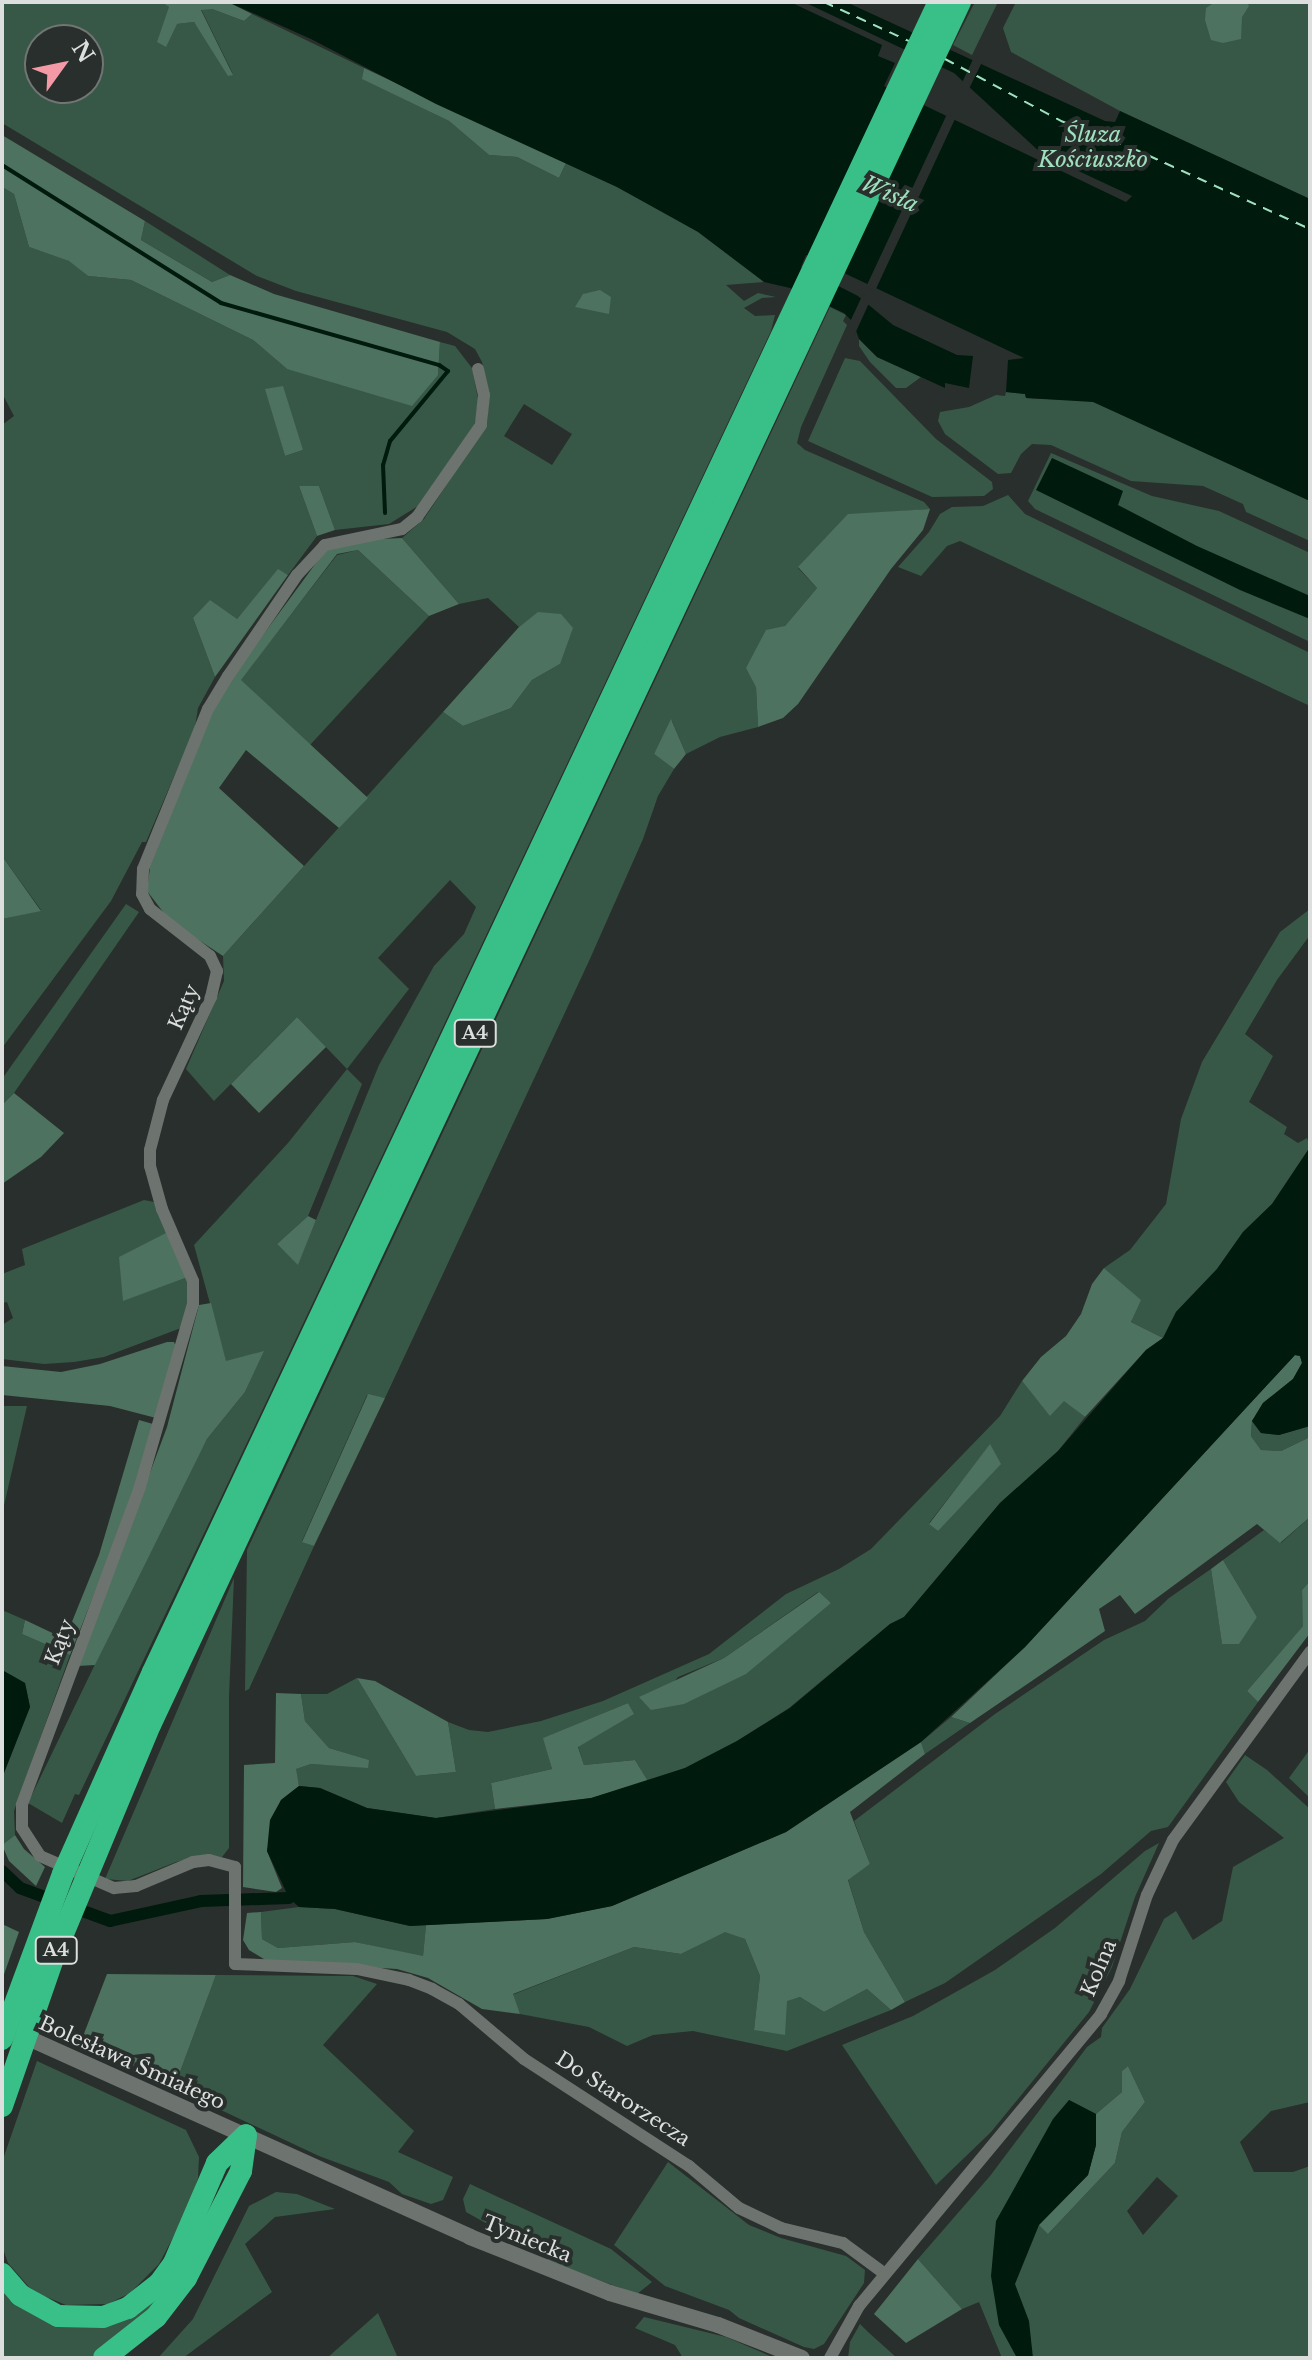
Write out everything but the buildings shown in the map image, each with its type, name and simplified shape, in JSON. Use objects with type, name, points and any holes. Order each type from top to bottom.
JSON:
[{"type":"highway","name":"A4","points":[[792,338],[939,2]]},
{"type":"highway","name":"A4","points":[[2,2039],[103,1806],[792,338],[960,2]]},
{"type":"highway","name":"A4","points":[[3,2102],[103,1806]]},
{"type":"highway","points":[[2,2274],[20,2295],[58,2316],[103,2317],[128,2308],[159,2284],[174,2263],[217,2163],[246,2135]]},
{"type":"highway","points":[[104,2358],[156,2317],[186,2278],[241,2171],[246,2135]]},
{"type":"street","name":"Kąty","points":[[235,1964],[235,1867],[209,1860],[193,1862],[136,1886],[114,1888],[40,1856],[25,1838],[20,1817],[43,1746],[140,1487],[193,1304],[193,1281],[162,1209],[150,1166],[150,1150],[163,1100],[211,997],[217,971],[210,956],[150,909],[142,894],[143,869],[208,709],[228,676],[297,575],[325,545],[402,529],[417,517],[481,425],[484,395],[478,369]]},
{"type":"street","name":"Kolna","points":[[885,2274],[1101,2014],[1119,1981],[1147,1895],[1173,1840],[1310,1652]]},
{"type":"street","name":"Do Starorzecza","points":[[235,1964],[357,1969],[409,1980],[432,1989],[459,2004],[524,2059],[689,2166],[739,2208],[781,2228],[843,2243],[885,2274]]},
{"type":"street","name":"Bolesława Śmiałego","points":[[2,2027],[246,2135]]},
{"type":"street","name":"Tyniecka","points":[[246,2135],[584,2284],[718,2325],[802,2358]]},
{"type":"street","points":[[830,2358],[851,2317],[885,2274]]},
{"type":"shaded area","points":[[2,2],[161,2],[169,7],[177,24],[194,22],[233,74],[201,9],[212,9],[244,21],[252,14],[364,68],[363,79],[449,121],[489,155],[517,157],[559,178],[566,163],[698,231],[755,272],[764,282],[726,285],[744,301],[758,293],[776,297],[762,298],[744,308],[755,316],[775,315],[771,331],[218,1504],[79,1795],[75,1794],[62,1823],[28,1803],[170,1509],[207,1439],[245,1392],[263,1352],[226,1362],[194,1245],[288,1143],[347,1069],[297,1017],[214,1101],[186,1069],[224,981],[223,956],[443,712],[463,726],[511,708],[532,680],[560,664],[539,612],[519,627],[488,598],[459,604],[402,538],[424,519],[487,424],[489,396],[482,362],[475,349],[447,332],[296,291],[257,276],[2,123]],"holes":[[[524,404],[572,434],[552,465],[504,436]],[[450,880],[476,907],[464,934],[434,966],[379,1065],[298,1264],[277,1244],[308,1216],[362,1084],[347,1069],[409,989],[378,958]]]},
{"type":"shaded area","points":[[161,2],[228,2],[252,14],[244,21],[212,9],[201,10],[233,75],[228,76],[194,22],[177,24],[166,47],[157,42],[169,7]]},
{"type":"shaded area","points":[[975,2],[998,2],[972,55],[953,45]]},
{"type":"shaded area","points":[[1016,2],[1310,2],[1310,199],[1120,111],[1011,52],[1003,28]]},
{"type":"shaded area","points":[[1215,2],[1247,2],[1249,6],[1242,17],[1241,39],[1223,43],[1211,40],[1205,20],[1206,8]]},
{"type":"shaded area","points":[[364,68],[566,163],[559,178],[517,157],[489,155],[449,121],[362,79]]},
{"type":"shaded area","points":[[2,135],[145,221],[141,240],[212,282],[230,275],[274,294],[440,342],[438,375],[412,406],[287,369],[253,340],[131,280],[88,276],[69,261],[29,247],[14,194],[2,187]]},
{"type":"shaded area","points":[[2,187],[14,194],[29,247],[70,261],[88,276],[131,280],[253,340],[287,369],[438,375],[440,342],[455,346],[472,368],[480,409],[474,425],[418,506],[389,524],[335,530],[319,486],[299,486],[317,536],[288,575],[278,570],[237,619],[193,618],[215,677],[198,708],[195,727],[146,842],[142,842],[111,901],[2,1048],[2,919],[41,910],[2,856],[2,425],[14,416],[2,393]],"holes":[[[266,389],[303,450],[285,456]]]},
{"type":"shaded area","points":[[145,221],[230,275],[212,282],[141,240]]},
{"type":"shaded area","points":[[600,290],[611,297],[609,314],[575,307],[583,294]]},
{"type":"shaded area","points":[[830,307],[846,315],[843,321],[847,325],[801,427],[797,443],[805,450],[924,502],[930,509],[848,515],[798,568],[817,588],[785,626],[756,687],[758,727],[720,737],[686,754],[672,721],[654,754],[674,769],[658,796],[643,839],[589,961],[385,1398],[367,1395],[302,1541],[314,1546],[249,1689],[245,1691],[247,1550]]},
{"type":"shaded area","points":[[859,339],[877,357],[921,377],[906,388],[896,388],[870,362],[859,346]]},
{"type":"shaded area","points":[[845,358],[860,361],[936,439],[992,482],[993,489],[984,496],[932,497],[808,441]]},
{"type":"shaded area","points":[[283,386],[303,450],[285,456],[265,389]]},
{"type":"shaded area","points":[[1006,392],[1025,394],[1026,398],[1093,401],[1310,501],[1310,541],[1246,512],[1243,504],[1203,486],[1131,481],[1051,445],[1032,444],[1021,454],[1011,473],[998,474],[945,434],[938,421],[940,412],[969,407],[996,395],[1005,396]]},
{"type":"shaded area","points":[[1051,453],[1152,496],[1219,511],[1310,553],[1310,642],[1035,509],[1028,501]]},
{"type":"shaded area","points":[[299,486],[319,486],[335,530],[317,536]]},
{"type":"shaded area","points":[[1008,495],[1025,514],[1310,653],[1310,706],[960,541],[947,546],[921,576],[898,567],[929,532],[940,514],[952,507],[983,506]]},
{"type":"shaded area","points":[[930,509],[923,530],[891,569],[798,704],[783,718],[758,727],[756,687],[746,668],[766,630],[785,626],[817,588],[798,567],[848,514]]},
{"type":"shaded area","points":[[402,538],[459,604],[429,616],[358,550],[337,554],[241,680],[368,798],[339,828],[246,750],[219,788],[304,866],[223,956],[170,921],[147,891],[150,867],[211,715],[235,673],[327,548],[358,540]]},
{"type":"shaded area","points":[[358,550],[429,616],[310,745],[240,680],[337,555]]},
{"type":"shaded area","points":[[278,569],[288,575],[215,677],[193,618],[210,600],[237,619]]},
{"type":"shaded area","points":[[538,612],[561,614],[573,628],[560,664],[532,680],[511,708],[463,726],[443,712],[519,627]]},
{"type":"shaded area","points":[[671,719],[686,754],[674,769],[654,754]]},
{"type":"shaded area","points":[[2,856],[41,911],[2,919]]},
{"type":"shaded area","points":[[126,904],[139,912],[14,1093],[2,1105],[2,1079]]},
{"type":"shaded area","points":[[1310,909],[1310,935],[1277,980],[1245,1034],[1273,1056],[1249,1102],[1287,1127],[1284,1134],[1298,1143],[1307,1138],[1310,1147],[1272,1204],[1243,1232],[1217,1269],[1176,1312],[1163,1338],[1131,1322],[1140,1300],[1104,1268],[1130,1250],[1166,1204],[1181,1119],[1202,1062],[1280,932]]},
{"type":"shaded area","points":[[297,1017],[326,1047],[259,1113],[231,1084]]},
{"type":"shaded area","points":[[14,1093],[64,1133],[41,1157],[2,1184],[2,1105]]},
{"type":"shaded area","points":[[144,1200],[154,1202],[168,1232],[124,1300],[188,1277],[188,1301],[181,1328],[104,1357],[44,1364],[2,1359],[2,1325],[13,1318],[7,1302],[2,1303],[2,1274],[25,1265],[22,1249]]},
{"type":"shaded area","points":[[308,1216],[316,1220],[298,1265],[277,1244]]},
{"type":"shaded area","points":[[168,1232],[188,1277],[123,1301],[119,1257]]},
{"type":"shaded area","points":[[1104,1268],[1141,1300],[1131,1322],[1163,1338],[1146,1350],[1085,1417],[1064,1401],[1050,1416],[1022,1381],[1041,1357],[1066,1336],[1081,1314],[1092,1284]]},
{"type":"shaded area","points":[[211,1303],[226,1361],[264,1351],[245,1392],[207,1439],[95,1665],[78,1666],[167,1427],[199,1305]]},
{"type":"shaded area","points":[[174,1342],[177,1349],[156,1418],[110,1406],[2,1395],[2,1366],[61,1372],[100,1364]]},
{"type":"shaded area","points":[[1295,1355],[1300,1356],[1302,1363],[1293,1379],[1263,1403],[1252,1421],[1251,1436],[1261,1450],[1281,1451],[1310,1437],[1310,1517],[1280,1543],[1257,1524],[1135,1614],[1120,1595],[1099,1609],[1105,1631],[970,1723],[951,1717],[1025,1647]]},
{"type":"shaded area","points":[[1022,1381],[1050,1415],[1064,1400],[1085,1417],[1058,1451],[1000,1503],[904,1617],[890,1624],[789,1708],[737,1741],[685,1768],[648,1781],[635,1760],[584,1765],[578,1746],[633,1714],[628,1703],[544,1738],[552,1769],[491,1783],[495,1809],[436,1818],[367,1808],[320,1788],[299,1786],[295,1769],[311,1764],[368,1767],[368,1760],[329,1748],[305,1721],[301,1694],[327,1694],[357,1678],[416,1776],[456,1772],[448,1722],[469,1730],[488,1732],[541,1721],[603,1701],[709,1654],[786,1594],[839,1569],[871,1549],[1000,1416]],"holes":[[[990,1445],[938,1531],[929,1523]],[[818,1592],[831,1603],[651,1710],[678,1677],[724,1658]]]},
{"type":"shaded area","points":[[368,1394],[385,1398],[314,1546],[302,1542]]},
{"type":"shaded area","points":[[2,1406],[27,1406],[2,1514]]},
{"type":"shaded area","points":[[139,1420],[153,1424],[133,1496],[70,1655],[22,1634],[25,1620],[65,1639],[99,1555]]},
{"type":"shaded area","points":[[1252,1421],[1261,1433],[1279,1435],[1310,1426],[1310,1437],[1281,1451],[1261,1450],[1251,1436]]},
{"type":"shaded area","points":[[990,1444],[1001,1464],[938,1531],[929,1524]]},
{"type":"shaded area","points":[[1310,1517],[1310,1581],[1302,1590],[1304,1625],[1247,1691],[1258,1702],[1168,1827],[1151,1831],[1101,1874],[945,1983],[905,2002],[864,1932],[848,1879],[870,1864],[854,1821],[995,1714],[1104,1640],[1145,1621],[1169,1598],[1211,1569],[1222,1643],[1257,1617],[1223,1560],[1264,1530],[1281,1543]]},
{"type":"shaded area","points":[[1223,1560],[1257,1617],[1239,1644],[1222,1644],[1211,1569]]},
{"type":"shaded area","points":[[234,1578],[229,1697],[229,1848],[222,1857],[199,1856],[128,1881],[105,1879]]},
{"type":"shaded area","points":[[1310,1581],[1310,1633],[1258,1702],[1247,1691],[1303,1626],[1302,1590]]},
{"type":"shaded area","points":[[819,1592],[831,1603],[746,1674],[684,1704],[651,1710],[639,1697],[724,1658]]},
{"type":"shaded area","points":[[2,1610],[25,1620],[22,1634],[70,1655],[14,1811],[15,1835],[2,1845],[2,1778],[30,1707],[25,1683],[2,1670]]},
{"type":"shaded area","points":[[357,1678],[375,1681],[448,1722],[456,1772],[416,1776]]},
{"type":"shaded area","points":[[276,1693],[301,1694],[305,1721],[329,1748],[369,1760],[368,1768],[311,1764],[296,1769],[299,1786],[281,1800],[267,1851],[282,1888],[276,1892],[243,1887],[244,1765],[275,1763]]},
{"type":"shaded area","points":[[628,1703],[634,1714],[578,1747],[584,1765],[635,1760],[648,1781],[592,1798],[495,1809],[491,1783],[552,1769],[543,1738]]},
{"type":"shaded area","points":[[951,1717],[970,1723],[925,1754],[921,1742]]},
{"type":"shaded area","points":[[921,1742],[925,1754],[850,1812],[870,1864],[848,1880],[864,1932],[905,2002],[891,2010],[867,1989],[824,2012],[800,1997],[787,2001],[785,2035],[754,2030],[760,1976],[745,1939],[725,1932],[681,1954],[634,1947],[513,1994],[520,2014],[482,2009],[428,1978],[397,1969],[267,1961],[249,1950],[243,1940],[247,1913],[261,1912],[262,1939],[278,1948],[355,1942],[423,1956],[426,1925],[547,1919],[612,1906],[786,1832]]},
{"type":"shaded area","points":[[1310,1749],[1310,1798],[1289,1778]]},
{"type":"shaded area","points":[[1245,1755],[1267,1770],[1310,1809],[1310,2102],[1271,2111],[1240,2142],[1254,2172],[1293,2172],[1310,2166],[1310,2358],[1002,2358],[979,2302],[962,2309],[918,2259],[990,2176],[1087,2047],[1101,2037],[1102,2028],[1130,1989],[1164,1919],[1176,1911],[1193,1940],[1222,1921],[1233,1867],[1284,1838],[1239,1802],[1226,1782]],"holes":[[[1128,2066],[1145,2102],[1122,2132],[1115,2163],[1048,2234],[1096,2145],[1069,2100],[1096,2114],[1122,2092],[1122,2071]],[[1157,2177],[1178,2196],[1143,2235],[1127,2211]]]},
{"type":"shaded area","points":[[15,1835],[24,1849],[45,1867],[36,1886],[9,1861],[2,1845]]},
{"type":"shaded area","points":[[1159,1843],[1135,1897],[1112,1967],[1089,2012],[991,2132],[936,2185],[842,2045],[913,2016],[995,1970],[1055,1928],[1145,1851]]},
{"type":"shaded area","points":[[299,1907],[335,1909],[410,1926],[426,1925],[423,1957],[355,1942],[278,1948],[262,1939],[261,1912]]},
{"type":"shaded area","points":[[2,1924],[19,1932],[2,1980]]},
{"type":"shaded area","points":[[725,1931],[745,1939],[760,1976],[754,2030],[787,2000],[800,1997],[824,2012],[867,1989],[891,2010],[787,2051],[693,2031],[653,2035],[627,2046],[589,2027],[520,2014],[512,1995],[634,1947],[681,1954]]},
{"type":"shaded area","points":[[107,1974],[216,1975],[174,2088],[91,2056],[80,2044]]},
{"type":"shaded area","points":[[216,1975],[353,1976],[377,1984],[323,2045],[414,2131],[398,2152],[453,2177],[443,2200],[431,2204],[402,2194],[389,2182],[319,2156],[174,2088]]},
{"type":"shaded area","points":[[37,2061],[186,2130],[199,2157],[198,2178],[188,2209],[159,2264],[130,2293],[108,2304],[66,2305],[44,2296],[29,2287],[8,2263],[2,2246],[2,2162]]},
{"type":"shaded area","points":[[1128,2066],[1145,2102],[1122,2132],[1115,2163],[1048,2234],[1039,2225],[1088,2175],[1096,2145],[1096,2114],[1122,2092],[1122,2071]]},
{"type":"shaded area","points":[[668,2162],[749,2225],[781,2238],[846,2256],[865,2270],[864,2283],[824,2344],[814,2349],[804,2347],[739,2318],[729,2310],[665,2286],[614,2245]]},
{"type":"shaded area","points":[[470,2184],[611,2249],[652,2282],[637,2294],[547,2261],[548,2258],[466,2212],[463,2199]]},
{"type":"shaded area","points":[[276,2192],[297,2194],[335,2209],[275,2217],[245,2244],[272,2292],[183,2358],[158,2358],[193,2319],[249,2206]]},
{"type":"shaded area","points":[[918,2259],[962,2309],[906,2343],[874,2314]]},
{"type":"shaded area","points":[[2,2282],[65,2321],[155,2298],[152,2310],[90,2358],[2,2358]]},
{"type":"shaded area","points":[[378,2313],[398,2358],[327,2358]]},
{"type":"shaded area","points":[[644,2317],[726,2337],[775,2358],[683,2358],[675,2345],[635,2328]]},
{"type":"shaded area","points":[[860,2324],[897,2358],[848,2358],[850,2342]]},
{"type":"water","points":[[228,2],[790,2],[882,45],[878,56],[895,63],[884,86],[1126,202],[1132,196],[1042,154],[954,73],[804,2],[846,2],[1105,121],[1115,122],[1120,111],[1310,199],[1310,501],[1093,402],[1026,398],[1025,394],[1006,392],[1008,360],[1024,358],[806,255],[801,267],[858,296],[893,325],[957,355],[973,356],[969,388],[945,383],[945,388],[877,357],[859,339],[853,322],[844,313],[790,288],[764,282],[698,232],[617,187],[436,104],[311,39]]},
{"type":"water","points":[[1052,458],[1123,491],[1118,505],[1197,546],[1310,596],[1310,619],[1240,590],[1036,490]]},
{"type":"water","points":[[1310,1147],[1310,1426],[1279,1435],[1261,1433],[1252,1421],[1263,1403],[1293,1379],[1302,1363],[1300,1356],[1295,1355],[1025,1647],[921,1742],[786,1832],[612,1906],[547,1919],[410,1926],[335,1909],[299,1907],[289,1898],[267,1851],[270,1820],[281,1800],[299,1786],[320,1788],[367,1808],[436,1818],[591,1798],[685,1768],[790,1708],[890,1624],[904,1617],[1000,1503],[1058,1451],[1146,1350],[1163,1338],[1176,1312],[1217,1269],[1243,1232],[1272,1204]]},
{"type":"water","points":[[2,1670],[25,1683],[30,1707],[2,1778]]},
{"type":"water","points":[[1069,2100],[1096,2114],[1096,2145],[1088,2175],[1039,2225],[1015,2284],[1029,2321],[1033,2358],[1017,2358],[999,2325],[991,2276],[996,2221],[1053,2119]]},
{"type":"pier","points":[[974,57],[983,60],[968,91],[961,85]]},
{"type":"pier","points":[[947,114],[955,119],[875,291],[866,287]]},
{"type":"pier","points":[[863,294],[870,301],[854,336],[849,324]]},
{"type":"waterway","points":[[2,165],[221,303],[439,365],[448,371],[390,441],[383,465],[385,513]]},
{"type":"waterway","points":[[2,1871],[20,1888],[110,1921],[201,1901],[289,1898]]},
{"type":"ferry route","points":[[824,2],[911,42]]},
{"type":"ferry route","points":[[945,59],[1061,121],[1132,148],[1310,229]]},
{"type":"water label","name":"Śluza Kościuszko","points":[[1093,146]]},
{"type":"water label","name":"Wisła","points":[[890,194]]}]
